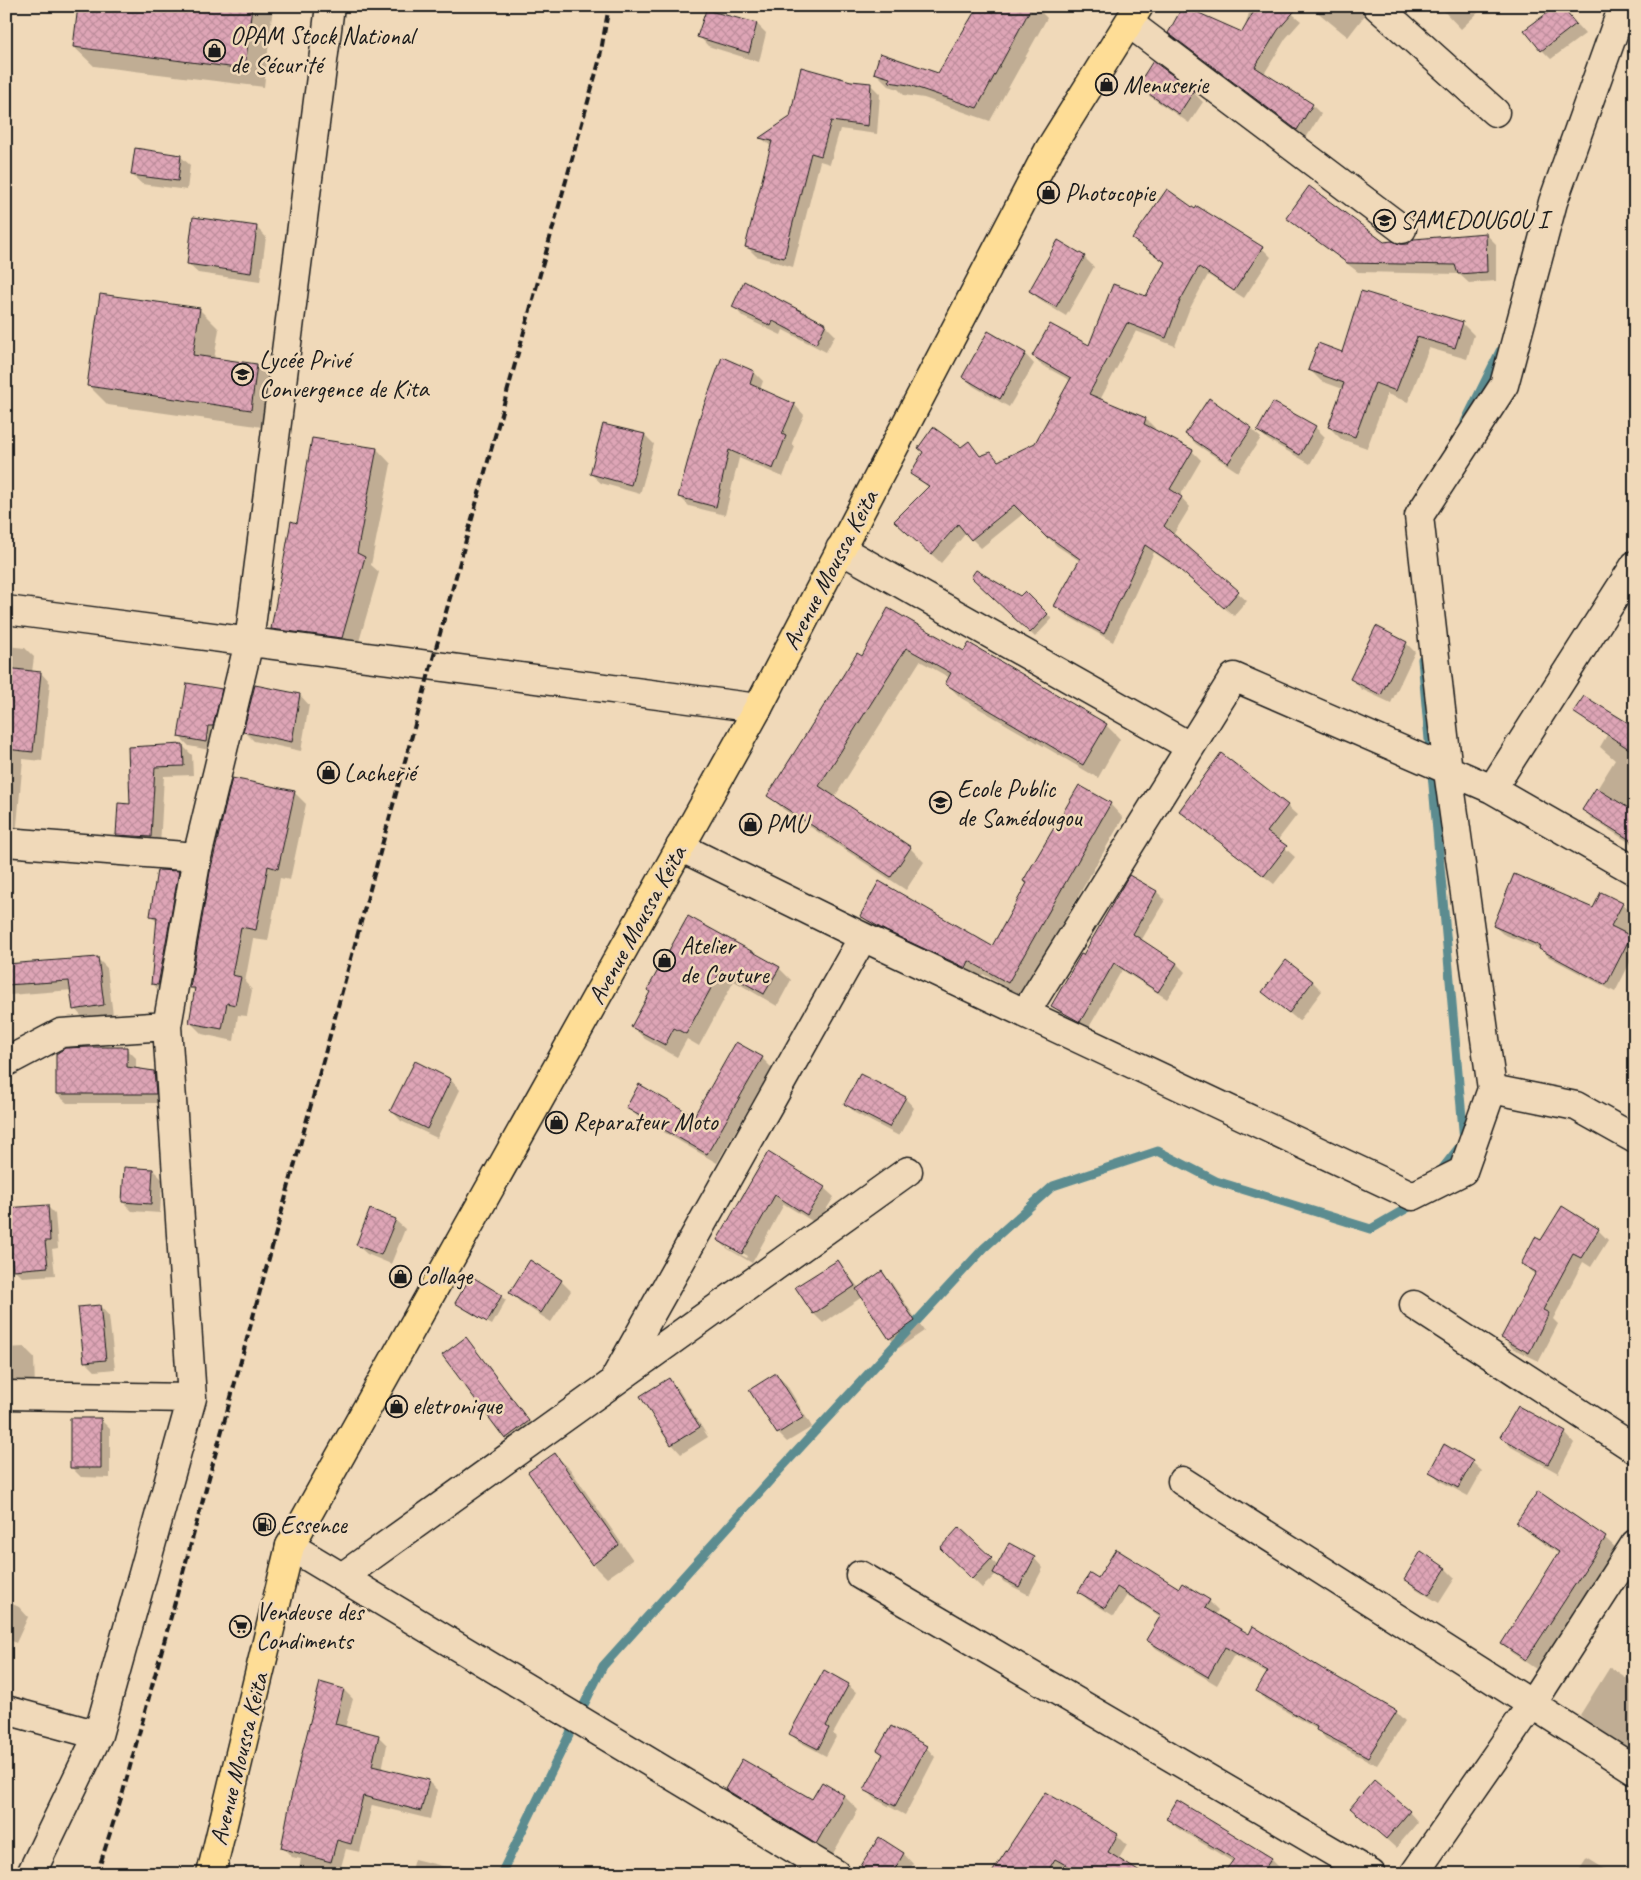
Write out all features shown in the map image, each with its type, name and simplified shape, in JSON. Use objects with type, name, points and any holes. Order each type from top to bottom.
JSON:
[{"type":"main road","name":"Avenue Moussa Keïta","points":[[211,1874],[290,1546],[758,708],[1049,150],[1134,15]]},
{"type":"street","points":[[30,1874],[98,1735],[192,1398],[167,1026],[197,857],[249,642],[330,6]]},
{"type":"street","points":[[1377,6],[1495,112]]},
{"type":"street","points":[[680,847],[863,937],[1413,1196],[1463,1171],[1492,1089],[1448,771],[1420,516],[1504,385],[1553,202],[1624,6]]},
{"type":"street","points":[[1134,15],[1402,229]]},
{"type":"street","points":[[840,549],[1189,746]]},
{"type":"street","points":[[1492,789],[1635,565]]},
{"type":"street","points":[[6,610],[758,708]]},
{"type":"street","points":[[1025,1013],[1189,746],[1234,677],[1492,789],[1635,871]]},
{"type":"street","points":[[6,842],[197,857]]},
{"type":"street","points":[[611,1384],[863,937]]},
{"type":"street","points":[[6,1062],[61,1033],[167,1026]]},
{"type":"street","points":[[1492,1089],[1576,1106],[1635,1139]]},
{"type":"street","points":[[342,1578],[908,1171]]},
{"type":"street","points":[[1414,1305],[1635,1450]]},
{"type":"street","points":[[6,1395],[192,1398]]},
{"type":"street","points":[[1182,1481],[1635,1770]]},
{"type":"street","points":[[1414,1874],[1532,1704],[1635,1544]]},
{"type":"street","points":[[290,1546],[627,1749],[798,1865],[836,1874]]},
{"type":"street","points":[[860,1575],[1371,1874]]},
{"type":"street","points":[[6,1710],[98,1735]]},
{"type":"building","points":[[78,6],[252,6],[245,69],[73,47]]},
{"type":"building","points":[[978,6],[1032,6],[977,108],[909,85],[889,82],[890,78],[874,73],[880,53],[938,73]]},
{"type":"building","points":[[1183,6],[1242,32],[1257,6],[1299,6],[1278,30],[1255,67],[1313,104],[1297,130],[1168,33]]},
{"type":"building","points":[[1557,6],[1561,6],[1576,24],[1541,51],[1524,30]]},
{"type":"building","points":[[706,10],[757,23],[749,53],[697,37]]},
{"type":"building","points":[[1153,61],[1194,91],[1179,114],[1137,86]]},
{"type":"building","points":[[801,67],[851,81],[871,83],[868,126],[831,121],[821,156],[811,153],[784,258],[745,247],[772,141],[759,138],[790,117]]},
{"type":"building","points":[[135,148],[181,155],[178,181],[131,175]]},
{"type":"building","points":[[1309,186],[1384,242],[1392,241],[1408,244],[1414,239],[1486,233],[1487,272],[1458,274],[1455,265],[1347,263],[1286,218]]},
{"type":"building","points":[[1167,189],[1195,209],[1197,206],[1263,247],[1234,291],[1199,267],[1180,301],[1166,338],[1127,323],[1089,394],[1146,418],[1144,424],[1193,450],[1170,489],[1182,497],[1164,526],[1239,591],[1224,608],[1172,563],[1145,545],[1104,634],[1054,606],[1080,559],[1049,537],[1047,538],[1014,505],[971,540],[958,524],[931,555],[894,521],[929,486],[910,474],[923,452],[918,448],[933,427],[961,447],[969,441],[980,456],[991,452],[998,461],[1035,443],[1071,378],[1032,356],[1050,324],[1089,345],[1113,284],[1146,296],[1165,262],[1132,239]]},
{"type":"building","points":[[193,217],[257,226],[251,273],[187,264]]},
{"type":"building","points":[[1058,240],[1085,256],[1056,307],[1029,291]]},
{"type":"building","points":[[744,281],[826,324],[816,344],[773,321],[771,326],[732,307]]},
{"type":"building","points":[[1361,291],[1463,322],[1455,348],[1417,337],[1396,391],[1375,383],[1355,437],[1328,427],[1344,383],[1308,370],[1318,343],[1342,352]]},
{"type":"building","points":[[100,294],[200,308],[193,355],[257,364],[251,410],[87,386]]},
{"type":"building","points":[[988,331],[1026,353],[1000,399],[962,377]]},
{"type":"building","points":[[722,357],[754,371],[750,384],[795,404],[782,434],[786,436],[773,469],[729,450],[716,507],[678,497],[700,416]]},
{"type":"building","points":[[1209,398],[1252,428],[1228,463],[1185,434]]},
{"type":"building","points":[[1273,402],[1316,426],[1300,455],[1257,431]]},
{"type":"building","points":[[603,424],[645,434],[631,485],[590,474]]},
{"type":"building","points":[[312,438],[377,448],[357,553],[365,557],[342,638],[271,629],[291,521],[297,523]]},
{"type":"building","points":[[976,570],[1020,596],[1025,591],[1048,614],[1030,633],[971,577]]},
{"type":"building","points":[[888,608],[964,651],[969,643],[1107,724],[1083,765],[945,684],[951,673],[906,648],[819,786],[911,847],[891,877],[767,796],[857,653],[862,656]]},
{"type":"building","points":[[1376,626],[1407,642],[1381,695],[1350,679]]},
{"type":"building","points":[[6,668],[41,672],[33,752],[6,749]]},
{"type":"building","points":[[187,683],[222,689],[213,726],[208,726],[206,742],[178,737]]},
{"type":"building","points":[[255,685],[300,694],[292,742],[243,732]]},
{"type":"building","points":[[1584,696],[1635,727],[1635,753],[1573,712]]},
{"type":"building","points":[[183,744],[184,766],[155,767],[151,837],[116,835],[118,803],[130,804],[128,747]]},
{"type":"building","points":[[1221,753],[1288,805],[1267,832],[1287,846],[1264,876],[1179,811]]},
{"type":"building","points":[[232,778],[295,791],[278,869],[268,866],[256,930],[241,927],[232,975],[241,977],[235,1005],[227,1003],[222,1029],[189,1023],[195,988],[190,988],[210,872]]},
{"type":"building","points":[[1079,785],[1111,803],[1008,983],[969,961],[966,968],[886,931],[860,916],[879,881],[992,946],[1027,883],[1023,881]]},
{"type":"building","points":[[1596,788],[1635,812],[1635,843],[1582,810]]},
{"type":"building","points":[[157,870],[179,871],[158,985],[151,984],[157,917],[150,916]]},
{"type":"building","points":[[1514,874],[1593,908],[1601,892],[1623,903],[1611,926],[1631,936],[1606,985],[1539,949],[1540,946],[1493,926]]},
{"type":"building","points":[[1129,875],[1157,891],[1133,934],[1177,963],[1158,992],[1114,963],[1080,1022],[1051,1006]]},
{"type":"building","points":[[688,916],[780,967],[764,994],[721,970],[686,1034],[674,1028],[665,1045],[631,1027],[650,992],[647,990]]},
{"type":"building","points":[[98,957],[104,1005],[73,1010],[69,981],[6,985],[6,964]]},
{"type":"building","points":[[1286,960],[1313,981],[1289,1013],[1262,992]]},
{"type":"building","points":[[736,1042],[763,1057],[707,1154],[626,1108],[639,1084],[694,1116]]},
{"type":"building","points":[[127,1047],[127,1067],[154,1071],[156,1094],[56,1094],[56,1054],[65,1048]]},
{"type":"building","points":[[415,1061],[451,1079],[427,1129],[390,1111]]},
{"type":"building","points":[[860,1074],[906,1097],[889,1127],[844,1104]]},
{"type":"building","points":[[768,1152],[825,1187],[807,1215],[775,1195],[742,1254],[717,1240]]},
{"type":"building","points":[[124,1167],[153,1169],[151,1204],[122,1202]]},
{"type":"building","points":[[48,1205],[50,1241],[45,1241],[48,1267],[13,1270],[10,1244],[6,1244],[6,1208]]},
{"type":"building","points":[[1562,1206],[1599,1229],[1581,1258],[1573,1254],[1543,1310],[1549,1313],[1529,1353],[1501,1338],[1536,1272],[1521,1264],[1535,1237],[1541,1240]]},
{"type":"building","points":[[370,1209],[396,1219],[381,1255],[356,1245]]},
{"type":"building","points":[[530,1260],[562,1280],[541,1313],[509,1293]]},
{"type":"building","points":[[838,1260],[855,1286],[813,1314],[795,1287]]},
{"type":"building","points":[[882,1271],[915,1321],[889,1339],[856,1289]]},
{"type":"building","points":[[471,1276],[502,1295],[487,1322],[455,1303]]},
{"type":"building","points":[[100,1305],[106,1360],[84,1362],[78,1307]]},
{"type":"building","points":[[466,1337],[529,1421],[505,1439],[442,1355]]},
{"type":"building","points":[[776,1373],[804,1417],[777,1434],[749,1390]]},
{"type":"building","points":[[669,1378],[700,1427],[671,1445],[640,1396]]},
{"type":"building","points":[[1518,1406],[1566,1432],[1548,1464],[1500,1437]]},
{"type":"building","points":[[70,1418],[101,1418],[101,1468],[70,1468]]},
{"type":"building","points":[[1444,1444],[1473,1461],[1458,1488],[1429,1472]]},
{"type":"building","points":[[555,1453],[619,1545],[592,1565],[528,1472]]},
{"type":"building","points":[[1538,1491],[1606,1537],[1526,1660],[1501,1644],[1559,1552],[1516,1523]]},
{"type":"building","points":[[959,1527],[992,1558],[972,1579],[940,1548]]},
{"type":"building","points":[[1009,1543],[1035,1557],[1019,1587],[993,1573]]},
{"type":"building","points":[[1116,1549],[1179,1588],[1182,1583],[1210,1600],[1205,1608],[1249,1634],[1253,1626],[1326,1671],[1397,1711],[1368,1757],[1316,1730],[1317,1727],[1256,1691],[1268,1671],[1225,1647],[1208,1677],[1146,1640],[1161,1615],[1117,1587],[1105,1608],[1078,1592],[1090,1573],[1098,1578]]},
{"type":"building","points":[[1421,1551],[1446,1568],[1429,1595],[1404,1579]]},
{"type":"building","points":[[824,1670],[849,1684],[826,1726],[829,1728],[818,1749],[789,1734]]},
{"type":"building","points":[[320,1682],[344,1689],[335,1724],[379,1735],[372,1766],[429,1780],[421,1811],[363,1796],[351,1844],[337,1840],[331,1862],[281,1848],[291,1797]]},
{"type":"building","points":[[891,1726],[927,1746],[895,1806],[864,1790],[883,1754],[877,1750]]},
{"type":"building","points":[[742,1759],[812,1799],[822,1782],[844,1795],[816,1844],[725,1789]]},
{"type":"building","points":[[1374,1780],[1410,1811],[1386,1839],[1350,1808]]},
{"type":"building","points":[[1045,1792],[1118,1834],[1108,1852],[1143,1874],[1082,1874],[1055,1859],[1046,1874],[991,1874]]},
{"type":"building","points":[[1177,1800],[1272,1858],[1261,1874],[1223,1874],[1234,1859],[1166,1819]]},
{"type":"building","points":[[879,1837],[904,1853],[892,1874],[874,1874],[861,1866]]},
{"type":"waterway","points":[[1465,422],[1500,351]]},
{"type":"waterway","points":[[1422,659],[1464,1141],[1439,1173]]},
{"type":"waterway","points":[[501,1874],[603,1666],[774,1476],[984,1248],[1053,1186],[1158,1151],[1216,1181],[1371,1229],[1416,1203]]},
{"type":"railway","points":[[97,1874],[123,1792],[431,666],[599,62],[609,6]]},
{"type":"place","name":"OPAM Stock National de Sécurité","points":[[214,50]]},
{"type":"place","name":"Menuserie","points":[[1107,85]]},
{"type":"place","name":"Photocopie","points":[[1049,193]]},
{"type":"place","name":"SAMEDOUGOU I","points":[[1384,220]]},
{"type":"place","name":"Lycée Privé Convergence de Kita","points":[[243,374]]},
{"type":"place","name":"Lacherié","points":[[328,773]]},
{"type":"place","name":"Ecole Public de Samédougou","points":[[941,803]]},
{"type":"place","name":"PMU","points":[[750,824]]},
{"type":"place","name":"Atelier de Couture","points":[[664,960]]},
{"type":"place","name":"Reparateur Moto","points":[[557,1122]]},
{"type":"place","name":"Collage","points":[[400,1276]]},
{"type":"place","name":"eletronique","points":[[396,1406]]},
{"type":"place","name":"Essence","points":[[264,1525]]},
{"type":"place","name":"Vendeuse des Condiments","points":[[240,1626]]}]
